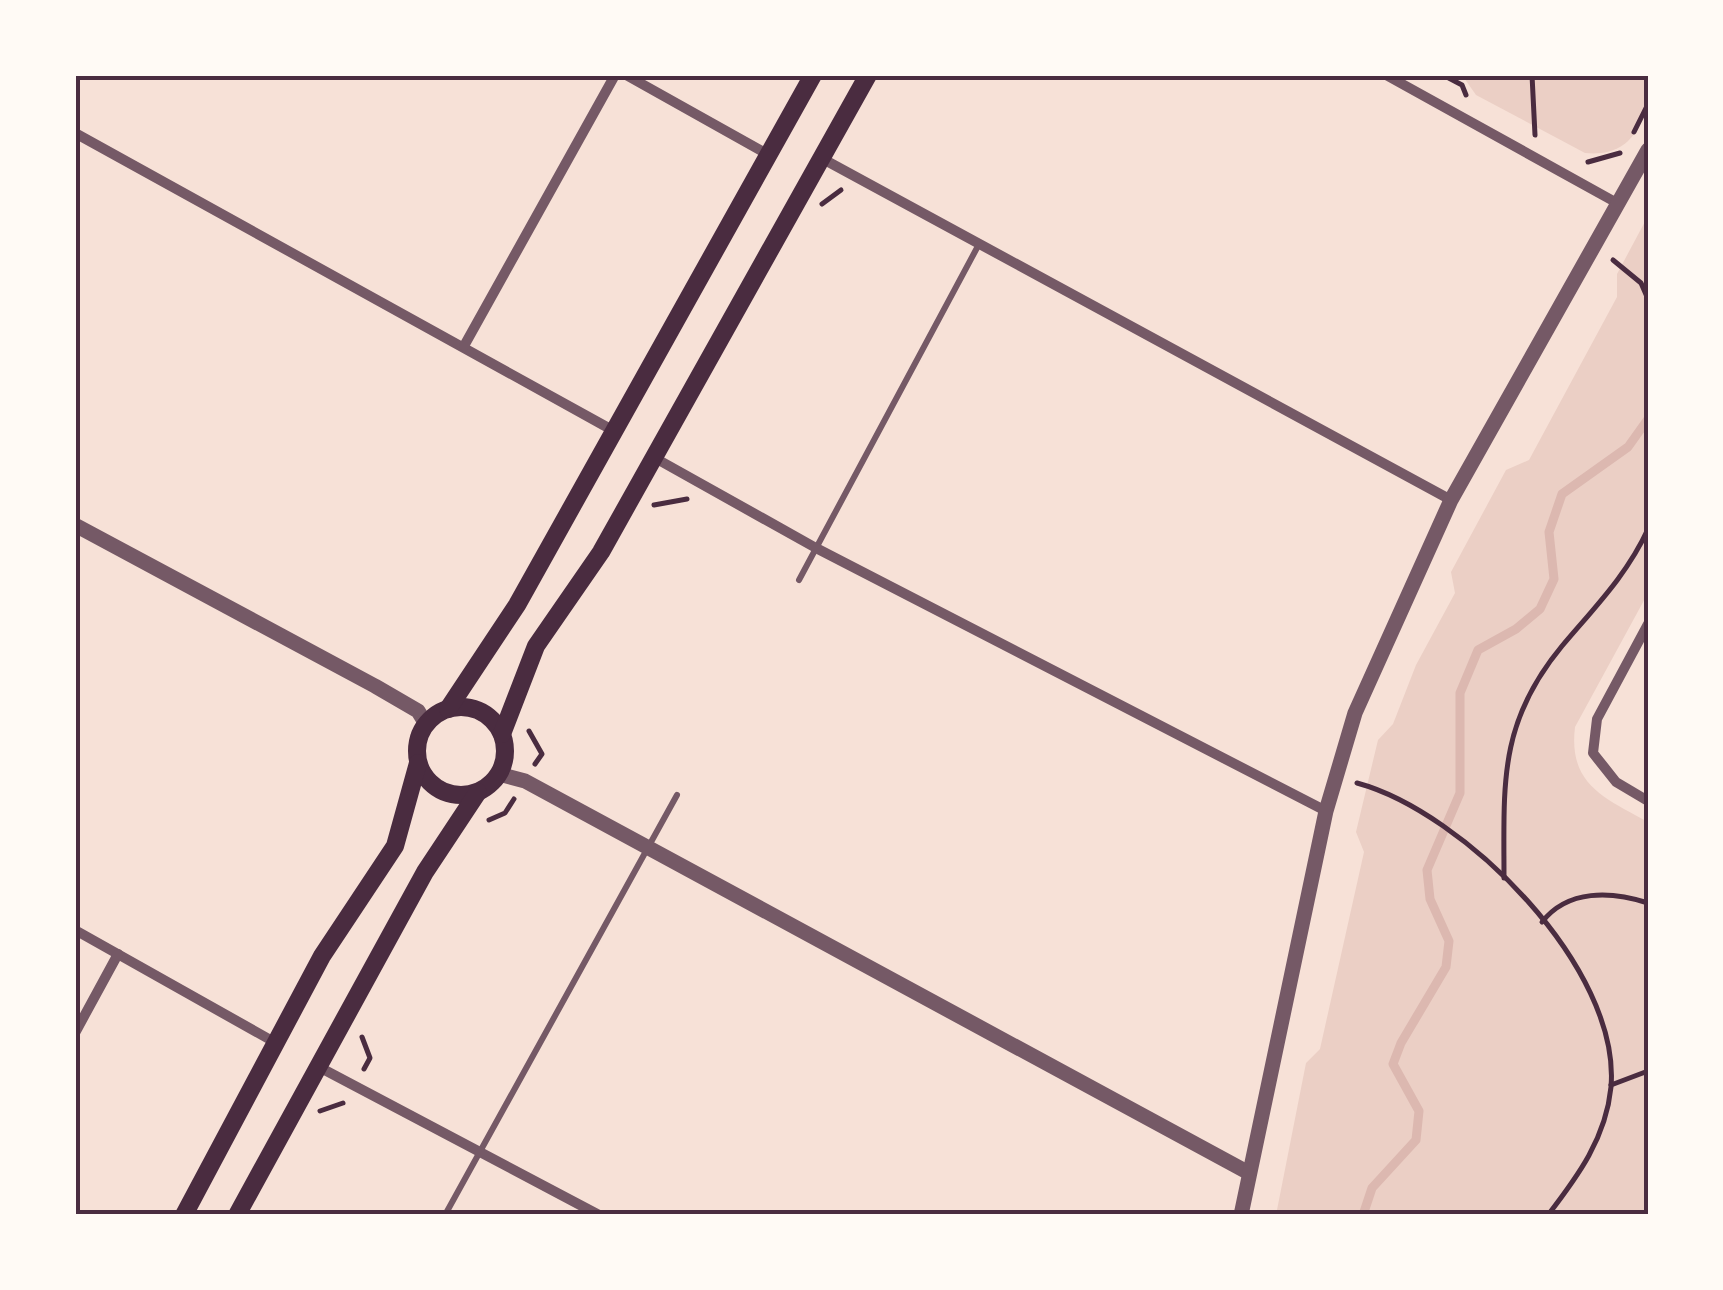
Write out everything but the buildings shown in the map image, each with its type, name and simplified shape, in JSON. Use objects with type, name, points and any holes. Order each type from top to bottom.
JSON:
[{"type":"main road","points":[[184,1215],[338,929],[374,884],[395,846],[418,763],[418,740],[426,724],[448,708],[517,605],[812,75]]},
{"type":"main road","points":[[237,1215],[424,872],[478,792],[499,774],[505,754],[502,734],[536,646],[593,565],[868,75]]},
{"type":"main road","points":[[448,708],[476,710],[502,734]]},
{"type":"main road","points":[[418,763],[428,781],[445,793],[478,792]]},
{"type":"street","points":[[464,346],[614,75]]},
{"type":"street","points":[[626,75],[769,155]]},
{"type":"street","points":[[1386,75],[1617,203]]},
{"type":"street","points":[[75,133],[614,431]]},
{"type":"street","points":[[1241,1215],[1326,811],[1355,713],[1451,500],[1648,150]]},
{"type":"street","points":[[824,159],[1451,500]]},
{"type":"street","points":[[655,458],[816,548],[1326,811]]},
{"type":"street","points":[[75,525],[375,686],[418,711],[426,724]]},
{"type":"street","points":[[1648,624],[1597,719],[1593,753],[1616,782],[1648,801]]},
{"type":"street","points":[[499,774],[526,780],[1249,1173]]},
{"type":"street","points":[[75,930],[276,1043]]},
{"type":"street","points":[[75,1033],[118,954]]},
{"type":"street","points":[[319,1067],[599,1215]]},
{"type":"lane","points":[[798,580],[978,246]]},
{"type":"lane","points":[[445,1215],[677,795]]},
{"type":"path","points":[[1532,75],[1534,138],[1548,145]]},
{"type":"path","points":[[1577,160],[1594,164],[1623,152],[1648,104]]},
{"type":"path","points":[[812,210],[839,194],[850,174]]},
{"type":"path","points":[[1613,260],[1628,268],[1648,299]]},
{"type":"path","points":[[642,514],[664,501],[694,498],[703,484]]},
{"type":"path","points":[[1504,878],[1503,777],[1518,716],[1541,674],[1616,584],[1648,529]]},
{"type":"path","points":[[479,826],[506,813],[542,754],[528,724]]},
{"type":"path","points":[[1357,782],[1389,791],[1452,830],[1504,878],[1542,922],[1591,994],[1604,1032],[1611,1084],[1594,1149],[1548,1215]]},
{"type":"path","points":[[1542,922],[1553,907],[1588,895],[1648,903]]},
{"type":"path","points":[[311,1118],[345,1102],[370,1058],[360,1020]]},
{"type":"path","points":[[1611,1084],[1648,1071]]},
{"type":"shaded area","points":[[1462,75],[1648,75],[1645,106],[1636,132],[1616,149],[1585,153],[1476,95]]},
{"type":"shaded area","points":[[1648,216],[1648,593],[1575,727],[1574,747],[1577,763],[1593,787],[1648,822],[1648,1215],[1276,1215],[1306,1063],[1320,1049],[1364,852],[1356,832],[1378,740],[1393,724],[1416,665],[1455,593],[1451,572],[1506,470],[1529,460],[1617,297],[1617,274]]},
{"type":"waterway","points":[[1363,1215],[1372,1188],[1416,1140],[1419,1111],[1393,1064],[1401,1043],[1446,967],[1449,941],[1430,899],[1427,870],[1460,793],[1460,693],[1478,650],[1516,629],[1540,609],[1554,579],[1549,532],[1562,494],[1628,447],[1648,419]]}]
